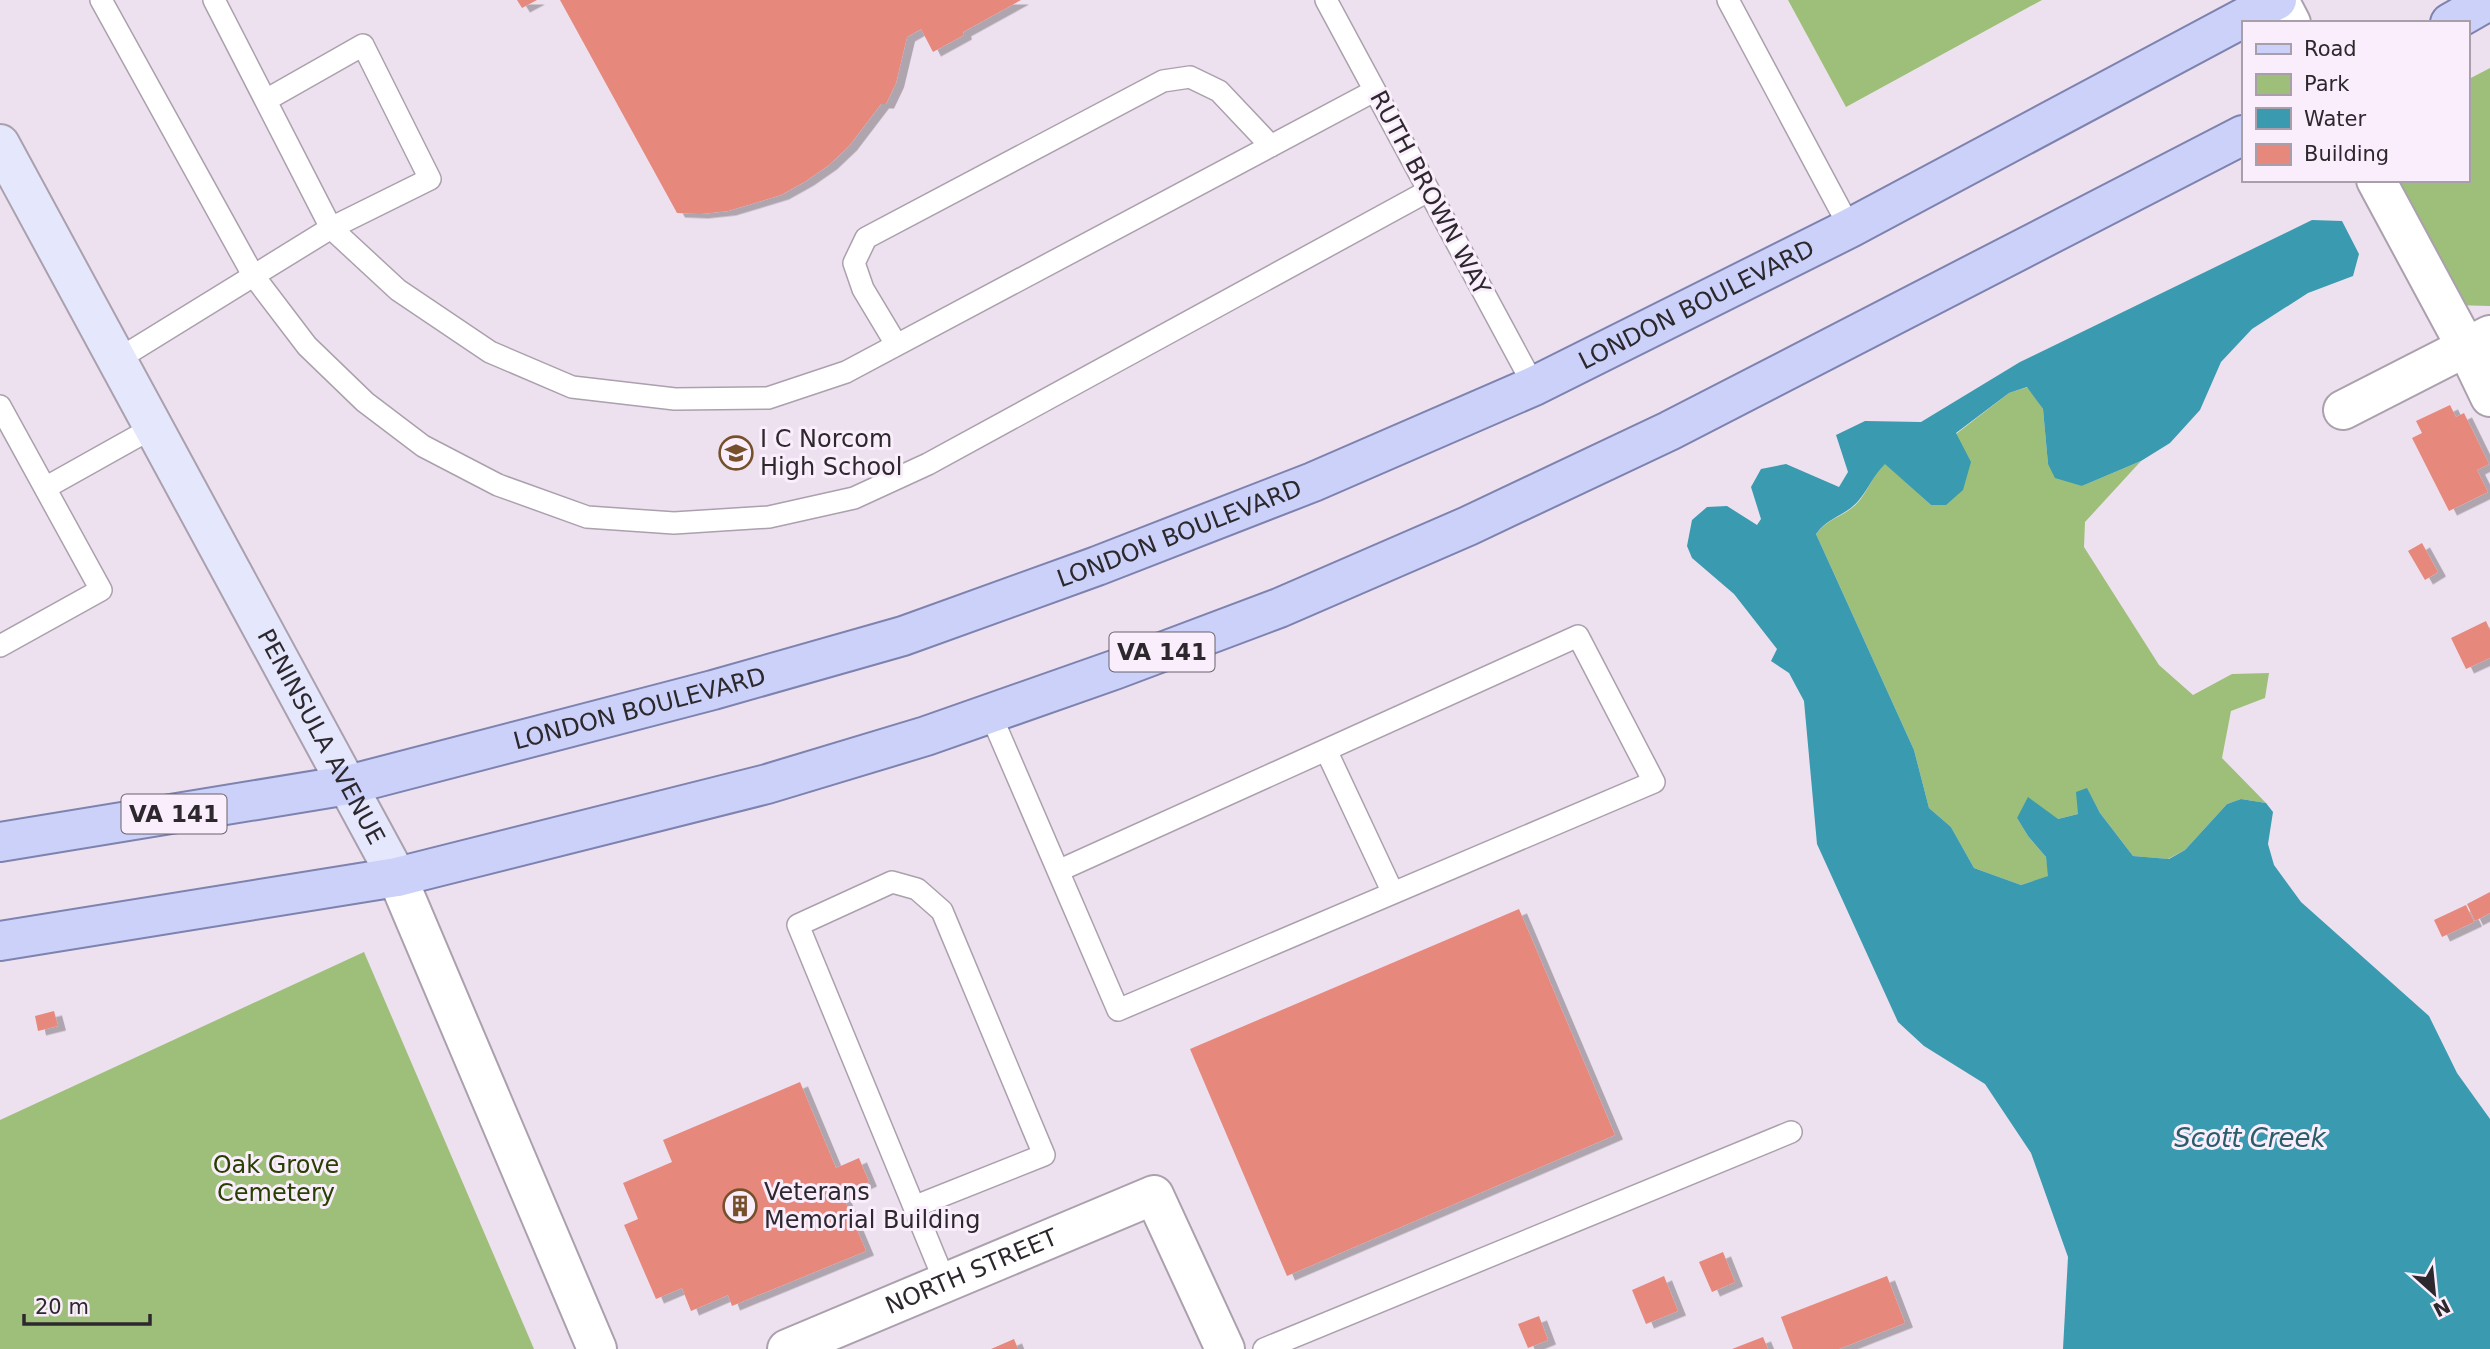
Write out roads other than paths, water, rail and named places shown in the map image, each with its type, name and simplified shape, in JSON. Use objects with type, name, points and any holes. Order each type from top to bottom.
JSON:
[{"type":"main road","name":"LONDON BOULEVARD","points":[[0,842],[348,785],[713,690],[903,636],[1097,566],[1313,482],[1534,386],[1850,228],[2278,0]]},
{"type":"main road","points":[[2453,21],[2490,0]]},
{"type":"main road","name":"VA 141","points":[[0,941],[397,877],[767,784],[926,736],[1279,608],[1468,526],[1669,431],[2242,136]]},
{"type":"street","points":[[2278,0],[2290,21]]},
{"type":"street","name":"PENINSULA AVENUE","points":[[0,145],[397,877],[597,1349]]},
{"type":"street","points":[[2377,182],[2478,341],[2490,397]]},
{"type":"street","points":[[2343,410],[2478,341]]},
{"type":"street","name":"NORTH STREET","points":[[787,1349],[1154,1195],[1225,1349]]},
{"type":"lane","points":[[101,0],[253,275],[307,346],[365,402],[423,446],[498,485],[587,517],[674,523],[769,517],[854,498],[928,464],[1428,191]]},
{"type":"lane","points":[[214,0],[331,228],[398,290],[490,352],[572,387],[675,398],[768,398],[846,372],[1374,91]]},
{"type":"lane","name":"RUTH BROWN WAY","points":[[1326,0],[1534,386]]},
{"type":"lane","points":[[1728,0],[1850,228]]},
{"type":"lane","points":[[117,360],[331,228],[430,179],[363,46],[266,100]]},
{"type":"lane","points":[[896,344],[863,289],[855,264],[866,237],[1163,81],[1190,77],[1219,91],[1271,145]]},
{"type":"lane","points":[[0,406],[101,590],[0,646]]},
{"type":"lane","points":[[45,488],[154,427]]},
{"type":"lane","points":[[990,713],[1058,871],[1118,1010],[1654,782],[1578,636],[1058,871]]},
{"type":"lane","points":[[1326,750],[1393,893]]},
{"type":"lane","points":[[916,1206],[1044,1155],[942,911],[917,889],[892,882],[798,925],[946,1282]]},
{"type":"lane","points":[[1264,1349],[1791,1132]]},
{"type":"water","name":"Scott Creek","points":[[2312,220],[2342,221],[2359,254],[2353,276],[2308,293],[2252,329],[2221,362],[2200,410],[2170,443],[2141,461],[2082,486],[2055,478],[2048,464],[2043,409],[2027,387],[2009,393],[1956,433],[1971,462],[1963,490],[1946,505],[1931,505],[1885,464],[1854,505],[1826,523],[1816,534],[1914,750],[1929,808],[1951,827],[1974,868],[2021,885],[2048,876],[2046,857],[2017,818],[2028,797],[2058,819],[2078,814],[2076,792],[2087,788],[2100,813],[2133,856],[2169,859],[2185,850],[2227,804],[2241,799],[2266,803],[2273,812],[2268,844],[2274,865],[2301,902],[2429,1016],[2457,1073],[2490,1119],[2490,1349],[2063,1349],[2068,1257],[2031,1153],[1985,1084],[1924,1046],[1898,1022],[1817,844],[1804,701],[1789,673],[1771,661],[1777,649],[1734,594],[1692,558],[1687,546],[1692,520],[1707,507],[1727,506],[1757,525],[1761,519],[1751,487],[1761,469],[1786,464],[1839,487],[1848,472],[1836,435],[1865,421],[1921,422],[2020,362]]},
{"type":"place","name":"I C Norcom High School","points":[[736,453]]},
{"type":"place","name":"Veterans Memorial Building","points":[[740,1206]]},
{"type":"park label","name":"Oak Grove Cemetery","points":[[276,1179]]}]
